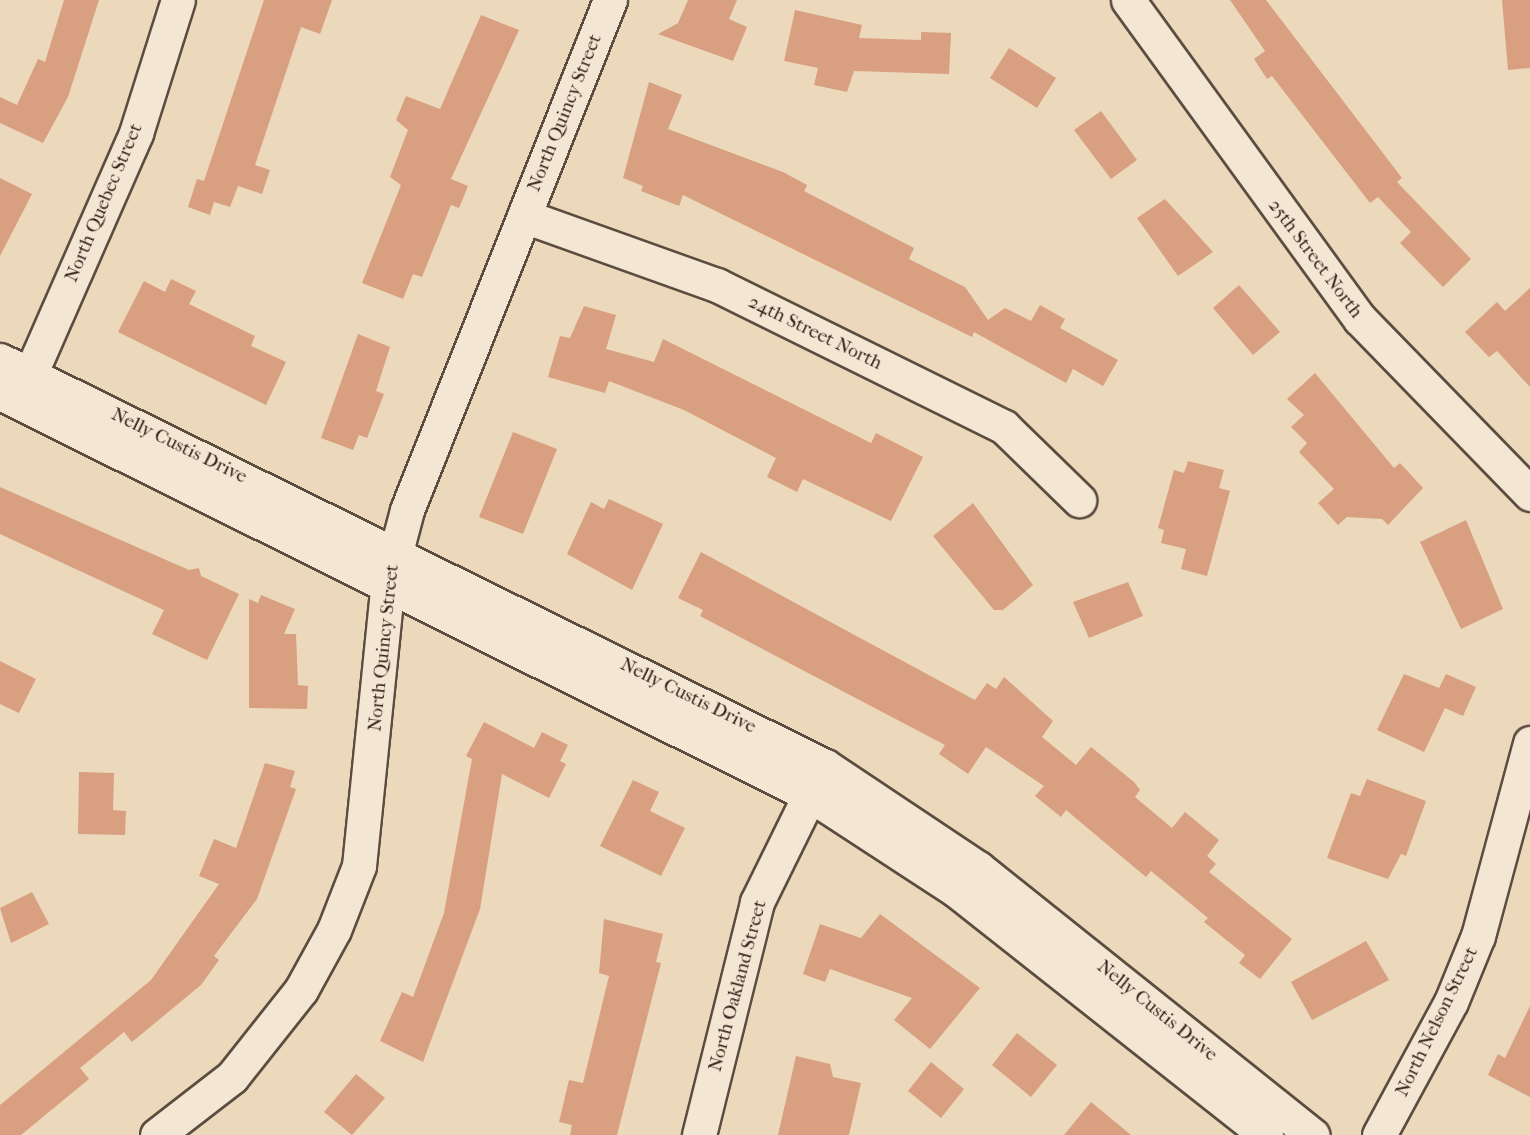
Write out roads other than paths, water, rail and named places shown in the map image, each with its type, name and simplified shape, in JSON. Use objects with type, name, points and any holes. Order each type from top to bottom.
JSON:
[{"type":"street","name":"North Quebec Street","points":[[17,390],[136,132],[178,0]]},
{"type":"street","name":"North Quincy Street","points":[[157,1135],[232,1077],[301,990],[334,930],[359,866],[371,791],[388,582],[395,550],[610,0]]},
{"type":"street","name":"25th Street North","points":[[1128,0],[1360,319],[1530,494]]},
{"type":"street","name":"24th Street North","points":[[524,216],[717,285],[1004,427],[1079,500]]},
{"type":"street","name":"Nelly Custis Drive","points":[[0,360],[17,390],[388,582],[810,795],[978,907],[1266,1135]]},
{"type":"street","name":"Nelly Custis Drive","points":[[17,390],[395,550],[825,766],[978,868],[1312,1135]]},
{"type":"street","name":"North Nelson Street","points":[[1379,1135],[1451,1002],[1478,936],[1530,743]]},
{"type":"street","name":"North Oakland Street","points":[[699,1135],[757,902],[825,766]]}]
